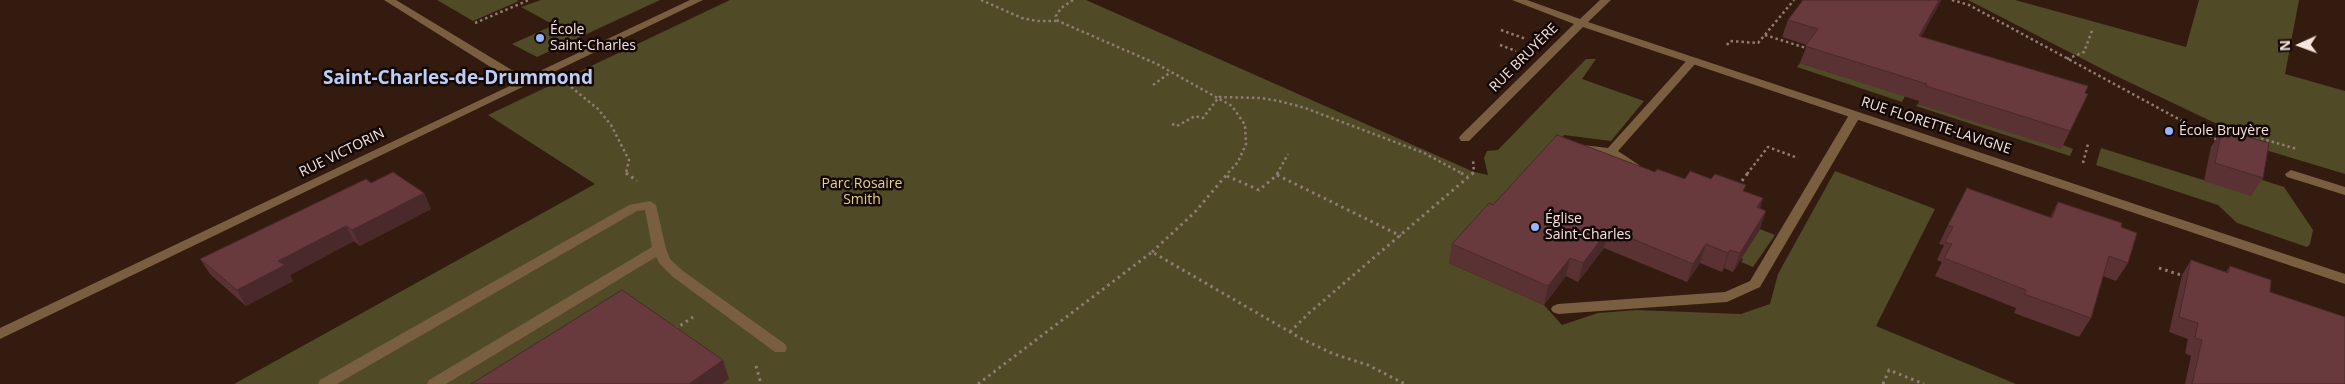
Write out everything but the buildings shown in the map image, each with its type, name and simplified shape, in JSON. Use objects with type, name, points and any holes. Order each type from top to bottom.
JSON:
[{"type":"street","points":[[389,0],[525,83]]},
{"type":"street","name":"RUE VICTORIN","points":[[0,334],[698,0]]},
{"type":"street","name":"RUE FLORETTE-LAVIGNE","points":[[1517,0],[1692,61],[2345,279]]},
{"type":"street","name":"RUE BRUYÈRE","points":[[1465,138],[1606,0]]},
{"type":"street","points":[[1611,152],[1692,61]]},
{"type":"street","points":[[1558,309],[1727,297],[1743,291],[1754,284],[1855,115]]},
{"type":"street","points":[[1568,147],[1611,152],[1648,177]]},
{"type":"street","points":[[2291,174],[2345,191]]},
{"type":"street","points":[[325,384],[633,208],[650,205],[659,249],[665,260],[678,274],[780,348]]},
{"type":"street","points":[[434,384],[659,249]]},
{"type":"path","points":[[473,24],[529,0]]},
{"type":"path","points":[[1058,21],[1056,16],[1062,8],[1073,0]]},
{"type":"path","points":[[1725,46],[1730,41],[1758,43],[1794,0]]},
{"type":"path","points":[[1952,0],[1968,5],[2222,142]]},
{"type":"path","points":[[978,384],[1152,252],[1195,212],[1227,176],[1238,162],[1246,144],[1245,125],[1232,106],[1219,97],[1091,34],[1058,21],[1037,21],[1022,18],[984,1]]},
{"type":"path","points":[[2068,58],[2084,52],[2093,28]]},
{"type":"path","points":[[1765,35],[1809,49]]},
{"type":"path","points":[[1153,85],[1171,72]]},
{"type":"path","points":[[575,90],[598,109],[611,125],[629,160],[626,173]]},
{"type":"path","points":[[1172,124],[1177,126],[1195,116],[1203,118],[1219,97]]},
{"type":"path","points":[[1219,97],[1262,98],[1305,108],[1424,153],[1468,177]]},
{"type":"path","points":[[2236,137],[2246,134],[2257,136],[2299,149]]},
{"type":"path","points":[[2083,163],[2088,144]]},
{"type":"path","points":[[1736,189],[1768,147],[1823,167]]},
{"type":"path","points":[[1227,176],[1259,190],[1277,176],[1288,154]]},
{"type":"path","points":[[1290,332],[1309,313],[1474,172],[1472,164],[1475,156]]},
{"type":"path","points":[[1277,176],[1401,236]]},
{"type":"path","points":[[1152,252],[1290,332],[1334,354],[1368,365],[1405,384]]},
{"type":"path","points":[[2159,268],[2190,278]]},
{"type":"path","points":[[755,367],[761,384]]},
{"type":"path","points":[[1883,384],[1889,370],[1924,384]]},
{"type":"green space","points":[[437,0],[516,0],[519,1],[473,21]]},
{"type":"green space","points":[[541,0],[660,0],[537,57],[512,44],[554,25],[521,7]]},
{"type":"green space","name":"Parc Rosaire Smith","points":[[730,0],[1086,0],[1474,172],[1488,175],[1484,158],[1487,151],[1498,150],[1586,59],[1596,59],[1582,79],[1644,101],[1611,141],[1564,135],[1553,153],[1449,263],[1544,305],[1562,325],[1598,313],[1636,310],[1741,314],[1770,304],[1778,274],[1835,171],[1935,209],[1876,326],[2016,384],[234,384],[595,184],[488,115]]},
{"type":"green space","points":[[1968,0],[2015,0],[2186,47],[2199,0],[2299,0],[2285,74],[2345,91],[2345,174],[2259,148],[2255,142],[2114,75]]},
{"type":"green space","points":[[1800,63],[1905,96],[1902,102],[1797,67]]},
{"type":"green space","points":[[1918,104],[2073,149],[2070,156],[1916,106]]},
{"type":"green space","points":[[2101,148],[2251,195],[2253,177],[2284,187],[2313,230],[2310,244],[2307,247],[2237,223],[2218,205],[2096,165]]},
{"type":"green space","points":[[1760,229],[1775,235],[1753,267],[1741,262],[1743,259],[1732,255],[1752,241]]},
{"type":"place","name":"École Saint-Charles","points":[[540,38]]},
{"type":"place","name":"École Bruyère","points":[[2169,131]]},
{"type":"place","name":"Église Saint-Charles","points":[[1535,227]]},
{"type":"district","name":"Saint-Charles-de-Drummond","points":[[458,79]]}]
